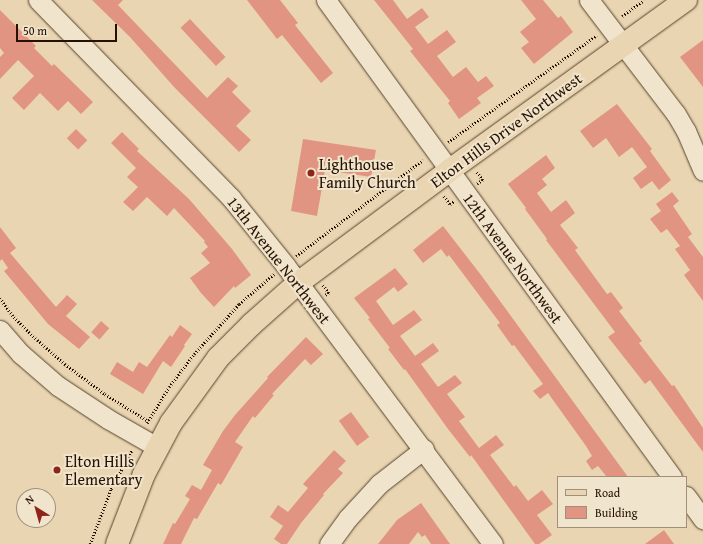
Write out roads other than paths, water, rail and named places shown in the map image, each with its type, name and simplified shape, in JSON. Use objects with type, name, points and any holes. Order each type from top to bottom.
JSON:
[{"type":"main road","name":"Elton Hills Drive Northwest","points":[[117,544],[133,500],[157,447],[188,399],[218,358],[252,324],[298,283],[450,170],[686,0]]},
{"type":"street","name":"13th Avenue Northwest","points":[[38,0],[231,198],[298,283],[424,449],[492,544]]},
{"type":"street","name":"12th Avenue Northwest","points":[[326,0],[671,476]]},
{"type":"street","points":[[589,0],[676,114],[686,131],[703,171]]},
{"type":"street","points":[[0,330],[21,354],[58,386],[108,419],[157,447]]},
{"type":"street","points":[[329,544],[353,512],[379,484],[424,449]]},
{"type":"street","points":[[687,497],[703,520]]},
{"type":"place","name":"Lighthouse Family Church","points":[[311,173]]},
{"type":"place","name":"Elton Hills Elementary","points":[[57,470]]}]
